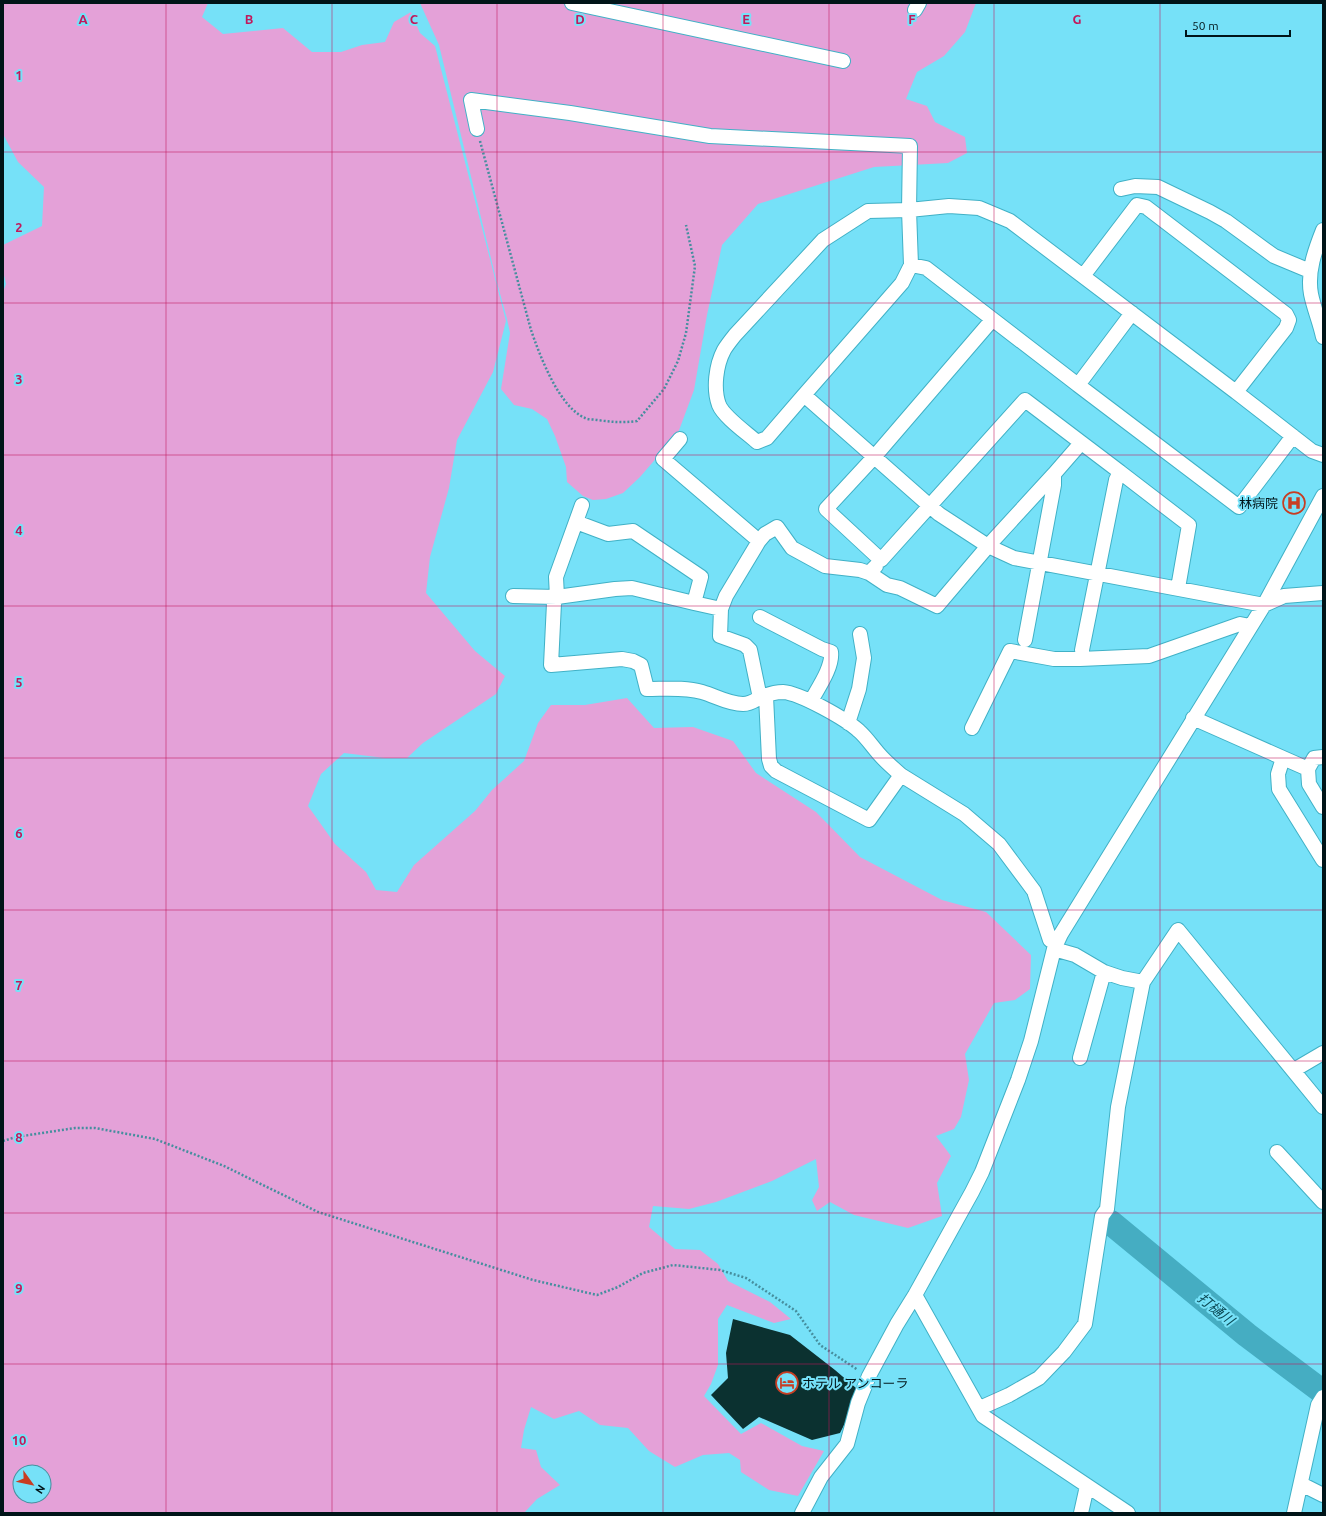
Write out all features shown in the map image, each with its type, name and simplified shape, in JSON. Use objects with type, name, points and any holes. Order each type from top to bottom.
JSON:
[{"type":"street","points":[[572,3],[843,61]]},
{"type":"street","points":[[477,129],[471,100],[570,113],[710,136],[910,146],[909,210],[911,265],[902,284],[767,438],[757,442],[732,421],[719,406],[716,391],[718,368],[724,350],[735,335],[823,240],[868,211],[909,210],[949,206],[979,208],[1010,220],[1312,451],[1323,455]]},
{"type":"street","points":[[1121,189],[1135,186],[1158,187],[1226,221],[1274,256],[1310,271]]},
{"type":"street","points":[[1083,276],[1137,205],[1146,207],[1286,314],[1289,320],[1286,328],[1236,392]]},
{"type":"street","points":[[1323,230],[1316,247],[1310,271],[1311,294],[1323,337]]},
{"type":"street","points":[[911,265],[926,268],[1238,507],[1293,436]]},
{"type":"street","points":[[1078,385],[1132,313]]},
{"type":"street","points":[[881,560],[826,509],[992,320]]},
{"type":"street","points":[[804,395],[940,514],[988,546],[1014,558],[1264,605],[1284,596],[1323,593]]},
{"type":"street","points":[[869,573],[1025,400],[1189,524],[1178,588]]},
{"type":"street","points":[[680,439],[663,459],[759,541]]},
{"type":"street","points":[[901,775],[869,820],[776,771],[771,766],[763,697],[750,650],[745,645],[720,636],[721,609],[726,596],[759,541],[765,534],[777,527],[792,548],[825,566],[860,570],[869,573],[887,585],[900,588],[937,606],[988,546],[1081,443]]},
{"type":"street","points":[[1082,650],[1116,480],[1120,472]]},
{"type":"street","points":[[1025,640],[1054,485],[1054,474]]},
{"type":"street","points":[[802,1513],[821,1477],[847,1444],[858,1403],[868,1376],[896,1324],[915,1295],[982,1172],[1018,1080],[1031,1041],[1055,947],[1061,934],[1264,605],[1323,496]]},
{"type":"street","points":[[582,505],[556,577],[557,597],[554,603],[551,665],[572,662],[628,660],[641,665],[647,689],[682,689],[702,692],[726,702],[743,704],[753,703],[763,697],[784,692],[811,701],[848,723],[858,731],[901,775],[964,814],[999,844],[1034,891],[1050,940],[1055,947],[1075,955],[1104,972],[1122,978],[1143,982]]},
{"type":"street","points":[[576,522],[608,534],[633,531],[701,577],[694,603]]},
{"type":"street","points":[[513,596],[557,597],[632,588],[721,609]]},
{"type":"street","points":[[760,617],[791,632],[822,650],[831,652],[832,659],[823,680],[811,701]]},
{"type":"street","points":[[972,728],[1010,651],[1054,659],[1080,660],[1149,656],[1240,624],[1250,626]]},
{"type":"street","points":[[848,723],[859,689],[864,658],[860,634]]},
{"type":"street","points":[[1194,718],[1308,769]]},
{"type":"street","points":[[1323,756],[1314,758],[1308,769],[1309,784],[1323,807]]},
{"type":"street","points":[[1283,758],[1278,774],[1279,789],[1323,860]]},
{"type":"street","points":[[980,1408],[1009,1395],[1039,1378],[1064,1352],[1085,1324],[1102,1216],[1107,1209],[1118,1107],[1143,982],[1178,930],[1323,1107]]},
{"type":"street","points":[[1080,1058],[1104,972]]},
{"type":"street","points":[[1294,1070],[1323,1053]]},
{"type":"street","points":[[1277,1152],[1323,1202]]},
{"type":"street","points":[[915,1295],[980,1408],[983,1416],[1128,1513]]},
{"type":"street","points":[[1294,1513],[1318,1405],[1323,1397]]},
{"type":"street","points":[[1301,1484],[1323,1495]]},
{"type":"street","points":[[1081,1513],[1087,1486]]},
{"type":"path","points":[[477,129],[531,330],[541,360],[568,407],[585,418],[624,423],[637,421],[664,389],[678,361],[686,333],[695,266],[686,225]]},
{"type":"path","points":[[3,1141],[16,1137],[75,1128],[95,1128],[155,1139],[224,1166],[318,1212],[533,1280],[597,1295],[643,1273],[673,1265],[720,1270],[746,1278],[796,1311],[820,1345],[868,1376]]},
{"type":"shaded area","points":[[3,3],[208,3],[202,17],[223,34],[283,28],[312,52],[341,52],[362,45],[385,42],[394,22],[411,12],[420,33],[435,46],[506,321],[493,372],[457,440],[449,488],[430,557],[426,593],[475,651],[505,676],[496,694],[423,743],[407,758],[385,758],[344,753],[321,774],[308,806],[335,844],[366,872],[376,890],[397,892],[414,865],[475,811],[492,790],[524,761],[538,723],[551,705],[585,705],[627,698],[654,728],[693,727],[733,741],[756,773],[816,812],[860,857],[942,900],[986,912],[1031,955],[1030,989],[1015,1000],[994,1003],[965,1054],[969,1080],[961,1117],[954,1129],[936,1136],[951,1156],[937,1183],[942,1216],[908,1228],[854,1215],[830,1202],[817,1211],[812,1200],[819,1187],[816,1159],[772,1181],[716,1202],[689,1209],[653,1206],[649,1227],[675,1249],[700,1250],[718,1264],[728,1281],[770,1302],[791,1319],[774,1323],[727,1305],[718,1319],[718,1365],[711,1384],[704,1396],[741,1434],[761,1423],[802,1446],[824,1451],[798,1496],[769,1490],[741,1472],[740,1460],[729,1453],[703,1455],[675,1467],[649,1451],[628,1428],[600,1425],[579,1411],[554,1419],[531,1407],[524,1430],[521,1448],[536,1450],[541,1467],[560,1485],[537,1499],[524,1513],[3,1513],[3,292],[6,284],[3,271],[3,245],[42,226],[44,187],[18,162],[3,134]]},
{"type":"shaded area","points":[[420,3],[976,3],[965,32],[944,56],[917,72],[906,99],[927,106],[935,122],[965,137],[967,153],[948,163],[874,167],[758,204],[722,245],[707,315],[694,390],[678,433],[640,477],[623,493],[606,499],[593,500],[583,496],[567,482],[566,467],[547,419],[532,409],[514,405],[501,389],[510,333],[439,45]]},
{"type":"building","name":"ホテル アンコーラ","points":[[733,1319],[790,1335],[856,1388],[846,1421],[840,1433],[812,1440],[759,1417],[743,1429],[711,1395],[728,1378],[726,1353]]},
{"type":"waterway","name":"打樋川","points":[[1110,1222],[1247,1335],[1323,1392]]},
{"type":"place","name":"林病院","points":[[1294,503]]},
{"type":"place","name":"ホテル アンコーラ","points":[[787,1383]]}]
